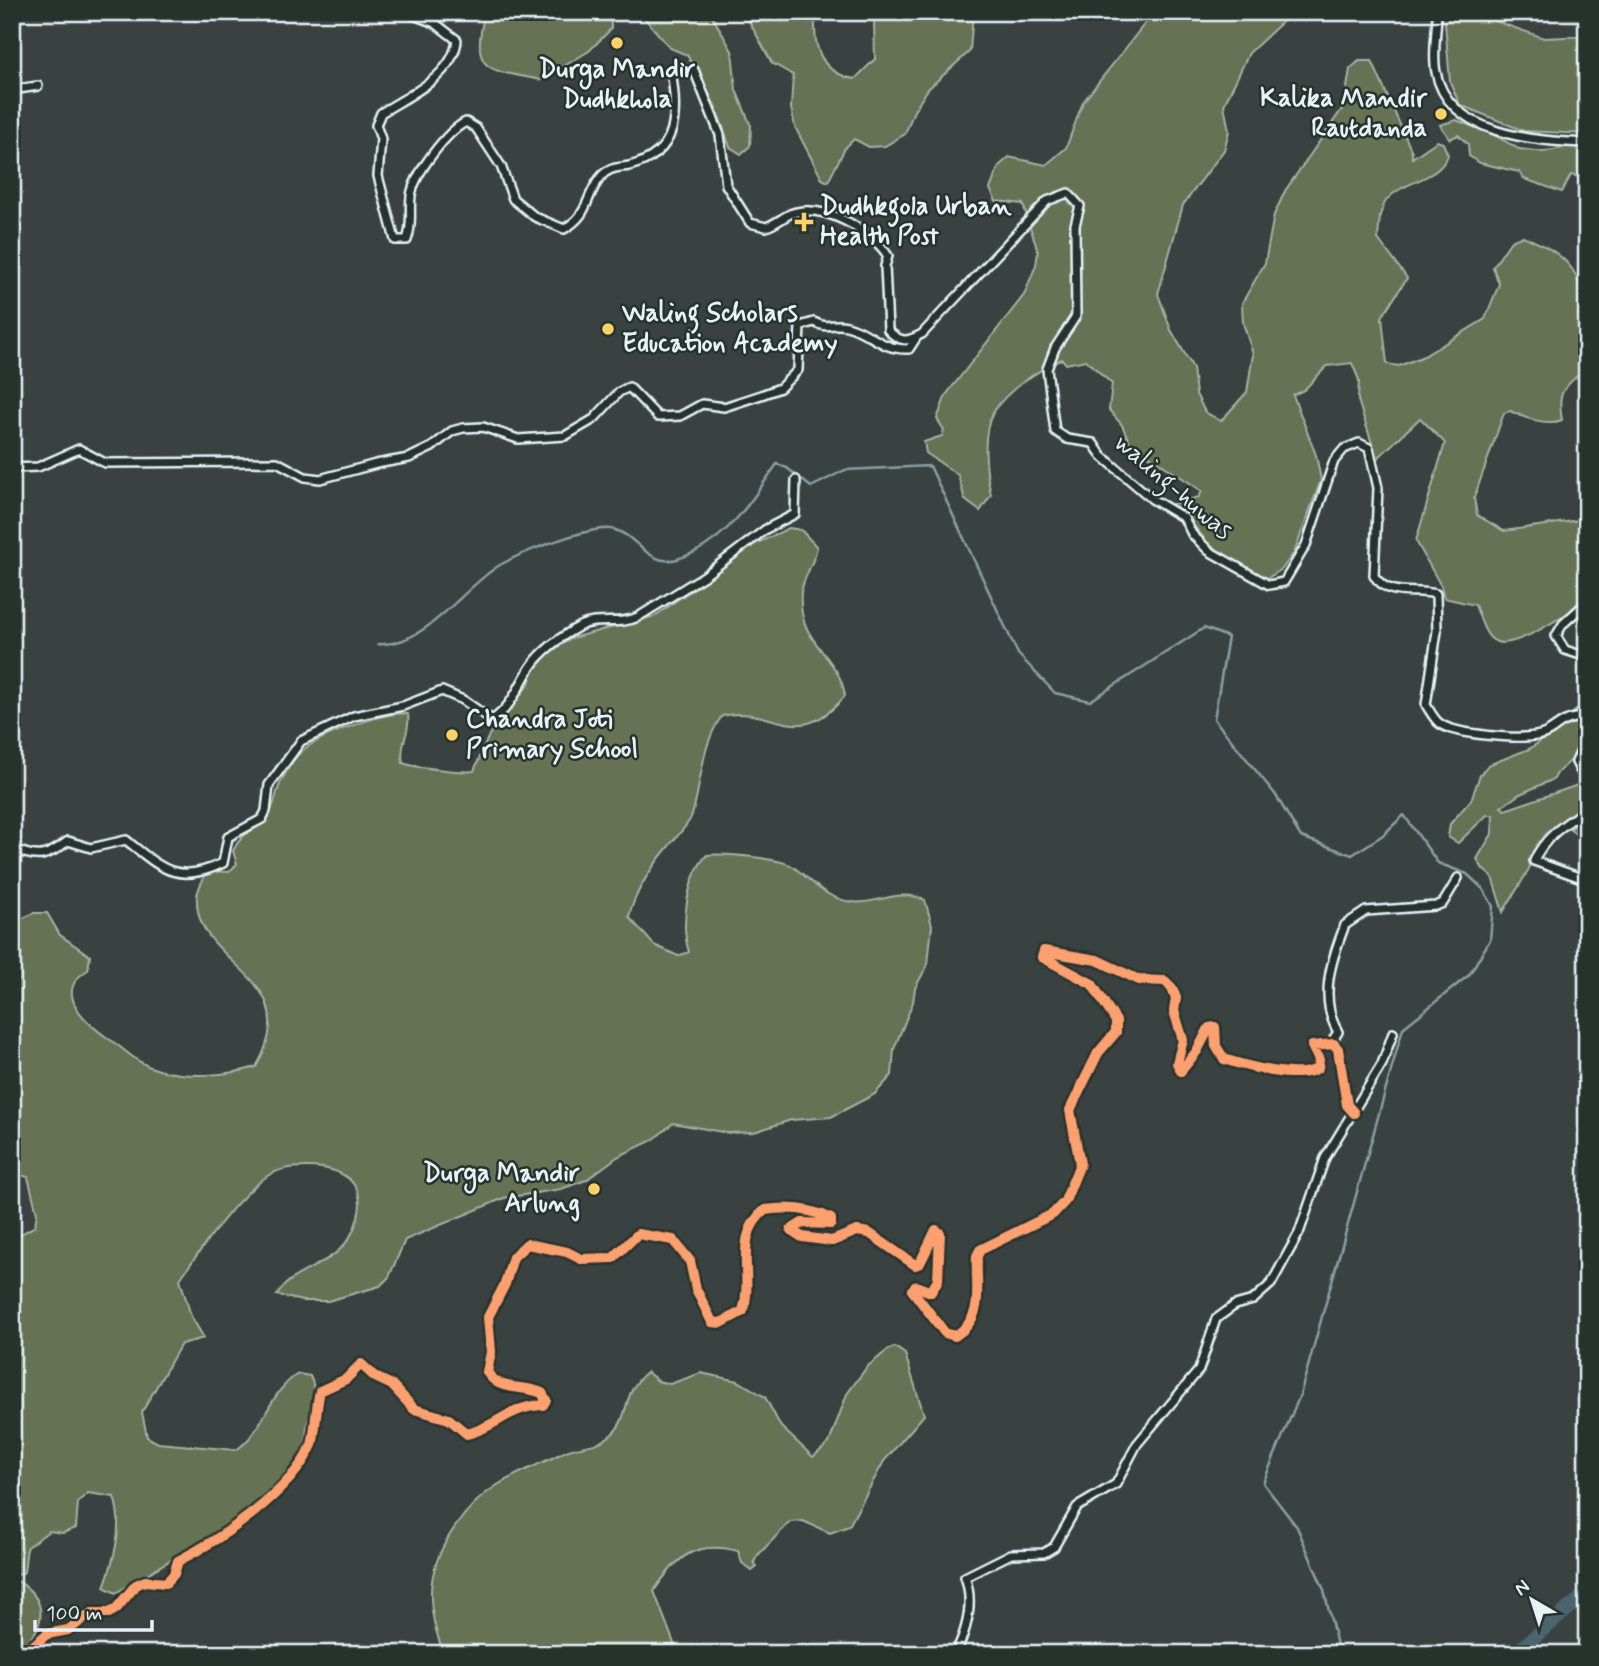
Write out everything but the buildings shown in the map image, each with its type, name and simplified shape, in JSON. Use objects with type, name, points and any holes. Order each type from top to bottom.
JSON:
[{"type":"street","points":[[405,12],[435,23],[457,40],[456,51],[446,67],[381,113],[376,125],[381,139],[379,176],[395,240],[407,240],[412,228],[411,195],[428,159],[458,126],[466,122],[477,128],[489,146],[501,166],[513,198],[534,217],[564,229],[579,221],[600,178],[610,169],[630,165],[657,153],[667,140],[676,117],[671,71],[694,70],[720,135],[726,186],[750,223],[766,228],[790,214],[813,212],[844,219],[871,235],[888,256],[885,266],[888,330],[897,340],[908,341],[917,337]]},
{"type":"street","points":[[1437,12],[1436,72],[1444,94],[1468,118],[1517,138],[1587,143]]},
{"type":"street","points":[[12,90],[38,86]]},
{"type":"street","name":"waling-huwas","points":[[917,337],[974,282],[1047,201],[1068,193],[1080,206],[1076,225],[1076,316],[1055,348],[1047,369],[1055,431],[1067,439],[1093,443],[1102,456],[1152,499],[1184,518],[1192,534],[1209,551],[1269,585],[1283,582],[1306,545],[1334,460],[1344,449],[1359,443],[1369,449],[1378,488],[1374,576],[1382,587],[1401,593],[1423,591],[1436,594],[1437,631],[1426,705],[1438,723],[1456,731],[1479,735],[1541,735],[1564,718],[1583,717],[1587,725]]},
{"type":"street","points":[[12,468],[38,467],[79,449],[106,463],[277,462],[305,477],[320,479],[410,458],[432,447],[452,431],[463,428],[483,427],[518,439],[565,436],[594,419],[619,392],[629,387],[658,417],[680,415],[702,404],[724,407],[780,388],[798,370],[800,326],[814,322],[824,328],[848,326],[896,349],[909,349],[917,337]]},
{"type":"street","points":[[12,848],[40,856],[48,855],[68,841],[92,848],[126,840],[155,865],[172,872],[212,868],[223,863],[228,837],[262,819],[266,811],[269,785],[301,741],[354,716],[410,704],[442,691],[451,693],[492,720],[514,698],[539,657],[580,626],[591,622],[627,622],[638,617],[704,576],[766,529],[795,514],[796,480]]},
{"type":"street","points":[[1587,602],[1563,624],[1556,636],[1565,650],[1587,657]]},
{"type":"street","points":[[12,708],[16,725],[12,741]]},
{"type":"street","points":[[1587,737],[1576,762],[1580,771],[1587,774]]},
{"type":"street","points":[[1587,809],[1555,832],[1540,847],[1534,861],[1587,880]]},
{"type":"street","points":[[23,1654],[47,1634],[68,1630],[92,1612],[109,1613],[116,1609],[136,1585],[145,1581],[166,1583],[174,1574],[178,1561],[236,1526],[287,1483],[314,1441],[313,1427],[320,1391],[345,1379],[361,1364],[375,1377],[392,1385],[414,1409],[449,1419],[467,1434],[487,1429],[520,1407],[543,1405],[546,1400],[542,1393],[509,1388],[491,1378],[487,1372],[491,1352],[488,1317],[505,1284],[513,1257],[527,1244],[567,1252],[581,1259],[613,1258],[638,1234],[673,1240],[690,1261],[704,1310],[712,1322],[721,1323],[743,1311],[747,1237],[757,1216],[765,1210],[783,1208],[824,1215],[831,1219],[831,1224],[802,1223],[791,1230],[802,1237],[832,1241],[857,1231],[869,1233],[915,1265],[920,1263],[936,1230],[940,1233],[938,1280],[931,1292],[916,1286],[912,1290],[945,1333],[955,1336],[968,1327],[976,1311],[977,1256],[980,1250],[1053,1214],[1075,1181],[1080,1154],[1070,1121],[1070,1110],[1098,1053],[1115,1032],[1116,1021],[1092,984],[1042,957],[1044,951],[1097,960],[1131,978],[1158,979],[1172,988],[1176,998],[1174,1011],[1183,1040],[1177,1063],[1181,1071],[1197,1051],[1209,1028],[1215,1027],[1216,1046],[1224,1059],[1279,1072],[1313,1071],[1318,1068],[1319,1060],[1312,1046],[1331,1043],[1338,1032],[1333,1024],[1327,994],[1329,974],[1345,925],[1366,911],[1443,904],[1458,878]]},
{"type":"street","points":[[955,1654],[963,1633],[971,1595],[965,1577],[1011,1554],[1044,1553],[1055,1547],[1077,1507],[1116,1484],[1137,1444],[1160,1413],[1176,1401],[1193,1381],[1207,1352],[1216,1320],[1235,1305],[1253,1300],[1271,1284],[1295,1241],[1325,1158],[1382,1064],[1393,1033]]},
{"type":"street","points":[[1331,1043],[1338,1049],[1347,1104],[1354,1113]]},
{"type":"green space","points":[[485,12],[611,12],[611,29],[589,51],[541,80],[496,70],[487,65],[482,58],[480,47]]},
{"type":"green space","points":[[633,12],[710,12],[732,51],[736,90],[751,126],[750,146],[741,154],[730,147],[715,105],[687,55],[670,48],[641,14]]},
{"type":"green space","points":[[744,12],[816,12],[815,35],[820,55],[833,70],[855,79],[875,59],[874,21],[884,12],[973,12],[970,51],[928,89],[914,111],[905,134],[885,146],[869,147],[854,139],[845,148],[828,182],[822,179],[795,127],[791,108],[793,75],[772,63]]},
{"type":"green space","points":[[1154,12],[1293,12],[1249,53],[1224,105],[1229,131],[1224,150],[1183,205],[1158,294],[1171,330],[1193,368],[1196,394],[1205,412],[1221,421],[1247,392],[1253,354],[1243,323],[1242,303],[1265,263],[1274,215],[1285,191],[1344,106],[1350,69],[1359,61],[1372,61],[1412,152],[1412,158],[1437,141],[1443,143],[1448,155],[1437,170],[1393,194],[1382,209],[1378,239],[1407,278],[1382,317],[1387,364],[1399,366],[1424,356],[1485,319],[1499,284],[1493,267],[1511,241],[1523,236],[1550,249],[1567,263],[1577,278],[1585,320],[1587,375],[1582,372],[1563,392],[1560,404],[1562,420],[1543,422],[1510,411],[1504,413],[1474,498],[1477,515],[1504,531],[1587,519],[1587,599],[1579,605],[1530,635],[1506,643],[1497,642],[1489,636],[1475,605],[1444,598],[1441,586],[1416,541],[1445,443],[1420,418],[1377,459],[1358,400],[1359,380],[1352,363],[1327,366],[1304,390],[1293,395],[1316,455],[1321,480],[1294,553],[1282,569],[1266,579],[1209,545],[1181,509],[1169,505],[1199,497],[1202,491],[1130,443],[1122,425],[1109,410],[1112,384],[1086,360],[1066,364],[1062,359],[1053,363],[1006,397],[993,413],[986,442],[986,465],[991,495],[980,511],[965,500],[958,475],[926,453],[924,442],[942,436],[944,430],[937,419],[946,395],[1024,295],[1036,265],[1038,252],[1023,204],[996,201],[990,189],[999,166],[1009,157],[1046,165],[1066,148],[1083,102]]},
{"type":"green space","points":[[1469,12],[1544,38],[1587,36],[1587,134],[1524,131],[1460,105],[1450,82],[1445,22],[1455,14]]},
{"type":"green space","points":[[1456,120],[1494,135],[1519,149],[1544,152],[1571,146],[1587,150],[1587,179],[1571,175],[1562,192],[1524,179],[1519,172],[1480,163],[1469,156],[1468,144],[1458,135],[1450,139],[1440,125]]},
{"type":"green space","points":[[789,528],[801,530],[817,547],[802,587],[801,611],[812,637],[835,669],[845,696],[828,713],[813,721],[799,724],[740,714],[722,716],[706,751],[692,815],[645,879],[629,917],[654,945],[678,956],[689,952],[685,928],[687,901],[694,875],[707,855],[751,857],[786,863],[825,892],[851,902],[868,902],[905,895],[925,900],[932,925],[928,964],[915,988],[913,1002],[894,1049],[892,1075],[875,1094],[831,1117],[791,1120],[754,1132],[728,1133],[673,1123],[653,1140],[617,1157],[586,1180],[561,1189],[504,1198],[405,1240],[389,1277],[380,1286],[328,1301],[302,1301],[277,1295],[284,1285],[326,1260],[346,1243],[358,1216],[358,1192],[345,1176],[322,1168],[291,1168],[271,1174],[254,1186],[231,1211],[180,1279],[191,1316],[204,1338],[181,1344],[142,1412],[147,1437],[158,1443],[236,1450],[253,1433],[288,1381],[298,1374],[310,1376],[314,1399],[305,1446],[291,1473],[271,1492],[219,1531],[116,1593],[104,1587],[118,1531],[114,1497],[88,1493],[78,1502],[76,1528],[63,1533],[49,1531],[27,1547],[24,1572],[12,1578],[12,1239],[35,1226],[37,1213],[28,1177],[12,1173],[12,923],[34,913],[47,913],[60,935],[90,956],[88,970],[77,979],[72,988],[76,1007],[91,1025],[138,1061],[170,1073],[195,1075],[220,1074],[256,1067],[269,1036],[269,1011],[260,990],[212,939],[200,920],[197,896],[207,871],[229,872],[237,864],[233,851],[236,845],[270,813],[280,783],[299,754],[323,738],[353,725],[385,716],[408,714],[403,763],[474,771],[489,735],[529,684],[533,669],[540,659],[572,638],[655,616],[755,544]]},
{"type":"green space","points":[[1587,686],[1584,732],[1573,758],[1554,779],[1520,794],[1501,807],[1505,810],[1587,782],[1587,808],[1538,844],[1528,871],[1503,912],[1492,877],[1477,859],[1492,834],[1493,815],[1487,815],[1458,843],[1448,837],[1450,824],[1471,800],[1480,775],[1488,765],[1529,749],[1574,719],[1573,713],[1582,704],[1580,698]]},
{"type":"green space","points":[[1587,815],[1587,841],[1570,830]]},
{"type":"green space","points":[[895,1347],[905,1354],[924,1415],[884,1461],[849,1526],[830,1533],[803,1521],[790,1522],[757,1556],[754,1562],[757,1567],[752,1571],[742,1563],[738,1551],[723,1548],[699,1550],[680,1560],[654,1591],[678,1654],[444,1654],[433,1618],[432,1581],[440,1554],[464,1515],[485,1494],[504,1481],[568,1450],[599,1442],[611,1435],[621,1421],[633,1389],[647,1372],[658,1381],[670,1384],[701,1373],[738,1381],[765,1397],[781,1427],[813,1457],[829,1443],[847,1394],[867,1367]]},
{"type":"green space","points":[[12,1578],[34,1595],[40,1615],[39,1625],[33,1635],[12,1653]]},
{"type":"waterway","points":[[378,644],[395,643],[412,636],[443,614],[500,565],[571,536],[611,529],[619,531],[652,556],[664,560],[677,559],[695,552],[709,544],[731,524],[777,464],[787,468],[811,487],[845,470],[930,466],[1018,654],[1055,693],[1090,701],[1204,628],[1228,637],[1214,719],[1275,794],[1301,837],[1352,855],[1383,835],[1404,815],[1438,863],[1467,874],[1483,889],[1493,906],[1490,940],[1469,975],[1403,1028],[1300,1395],[1263,1483],[1297,1527],[1324,1590],[1339,1654]]},
{"type":"waterway","points":[[1514,1654],[1587,1593]]},
{"type":"cycle path","points":[[23,1654],[47,1634],[68,1630],[92,1613],[109,1613],[116,1609],[136,1585],[145,1581],[166,1583],[174,1574],[178,1561],[215,1540],[254,1512],[289,1480],[312,1445],[320,1391],[346,1379],[361,1364],[375,1377],[392,1385],[414,1409],[449,1419],[467,1434],[520,1409],[543,1405],[546,1400],[542,1393],[505,1386],[492,1379],[487,1372],[491,1352],[488,1317],[505,1284],[513,1257],[527,1244],[567,1252],[581,1259],[613,1258],[638,1234],[673,1240],[690,1261],[696,1289],[712,1322],[721,1323],[743,1311],[746,1298],[746,1244],[755,1220],[765,1210],[799,1209],[823,1215],[831,1219],[831,1224],[802,1223],[791,1230],[802,1237],[832,1241],[857,1231],[869,1233],[915,1265],[920,1263],[936,1230],[940,1233],[938,1280],[931,1292],[916,1286],[912,1290],[945,1333],[955,1336],[965,1328],[975,1311],[977,1256],[980,1250],[1053,1214],[1065,1201],[1080,1164],[1070,1110],[1098,1053],[1116,1032],[1116,1021],[1092,984],[1042,957],[1044,951],[1097,960],[1139,980],[1165,981],[1176,998],[1174,1011],[1183,1040],[1177,1063],[1181,1071],[1197,1051],[1209,1028],[1215,1027],[1216,1046],[1224,1059],[1286,1073],[1310,1072],[1318,1068],[1319,1060],[1312,1046],[1334,1044],[1338,1049],[1347,1105],[1354,1113]]},
{"type":"place","name":"Durga Mandir Dudhkhola","points":[[617,43]]},
{"type":"place","name":"Kalika Mandir Rautdanda","points":[[1441,114]]},
{"type":"place","name":"Dudhkgola Urban Health Post","points":[[804,222]]},
{"type":"place","name":"Waling Scholars Education Academy","points":[[608,329]]},
{"type":"place","name":"Chandra Joti Primary School","points":[[452,735]]},
{"type":"place","name":"Durga Mandir Arlung","points":[[594,1189]]}]
